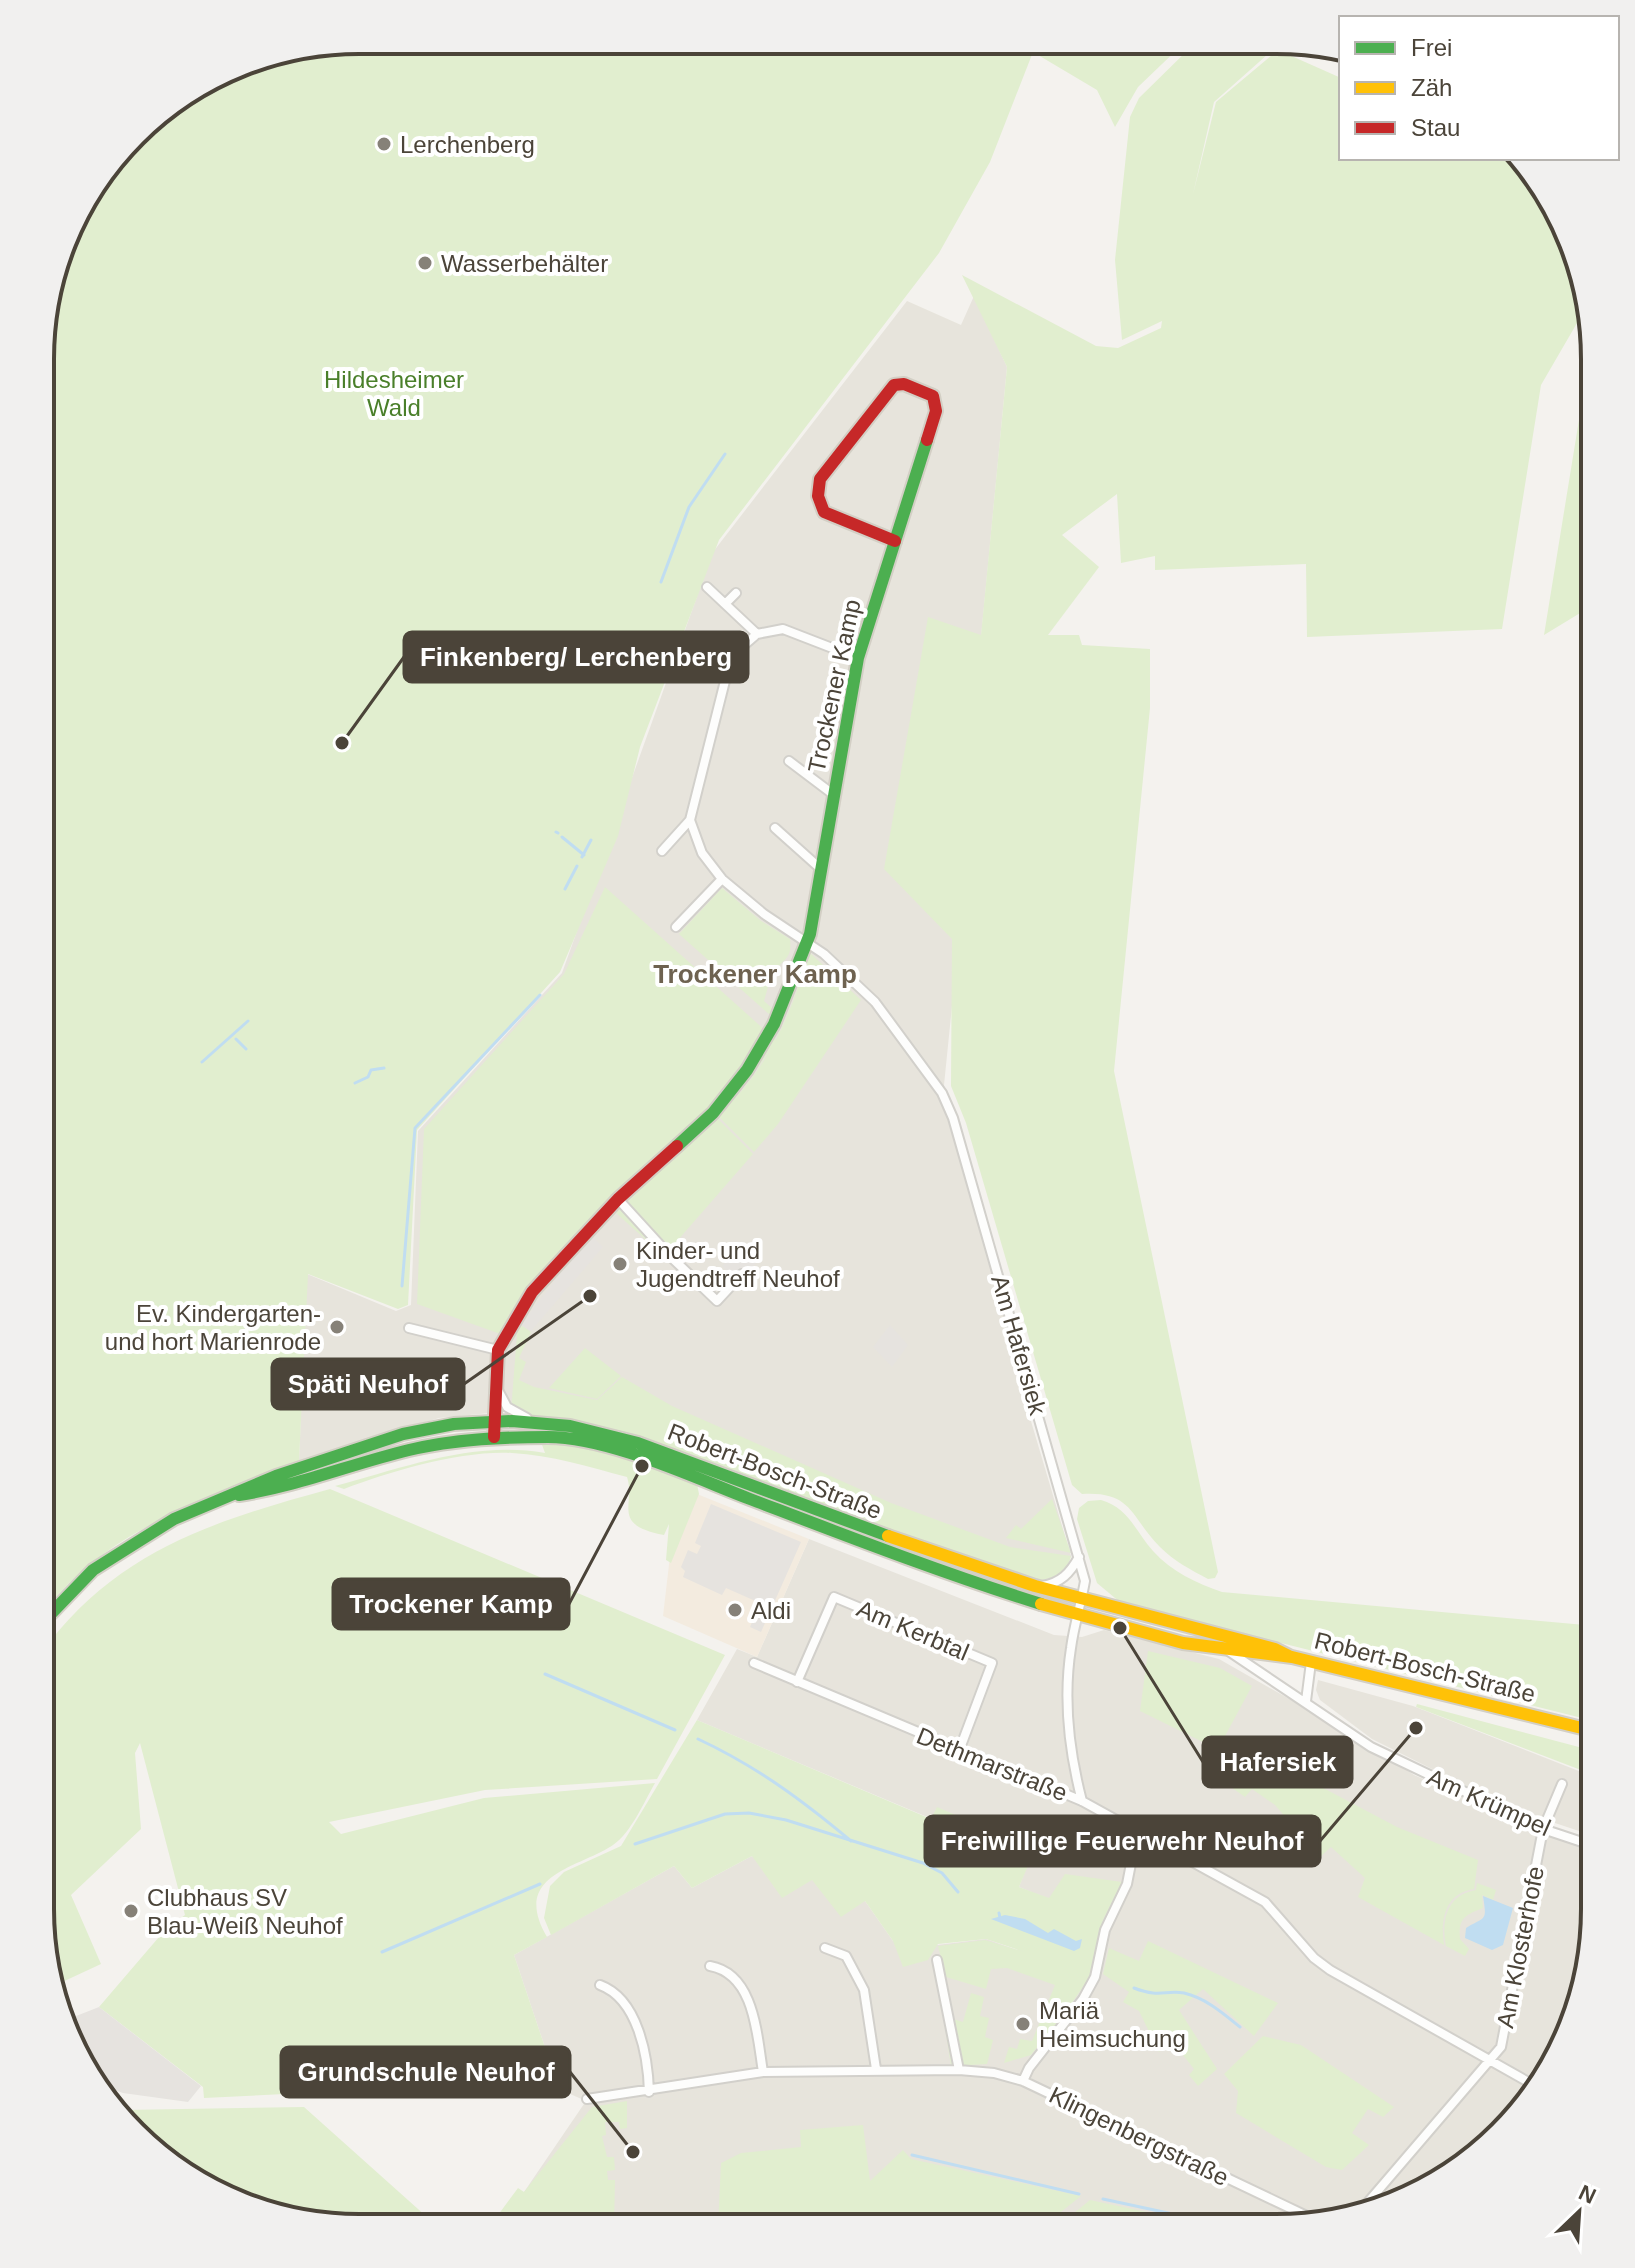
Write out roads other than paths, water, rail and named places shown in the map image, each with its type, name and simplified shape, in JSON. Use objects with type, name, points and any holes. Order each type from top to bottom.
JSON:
[{"type":"main road","name":"Trockener Kamp","points":[[494,1437],[492,1421],[498,1350],[532,1292],[618,1199],[713,1113],[747,1070],[774,1024],[807,944],[858,658],[928,446],[937,403],[933,396],[904,384],[894,385],[882,396],[820,479],[816,491],[817,502],[824,512],[895,541]]},
{"type":"main road","name":"Robert-Bosch-Straße","points":[[54,1610],[93,1570],[125,1547],[174,1519],[239,1495],[276,1476],[403,1434],[492,1421],[535,1421],[601,1432],[638,1443],[839,1520],[1035,1586],[1275,1649],[1292,1657]]},
{"type":"main road","name":"Robert-Bosch-Straße","points":[[239,1495],[285,1488],[409,1450],[494,1437],[552,1437],[636,1456],[941,1573],[1078,1616],[1227,1650],[1292,1657],[1581,1728]]},
{"type":"street","points":[[707,587],[757,634]]},
{"type":"street","points":[[725,604],[736,593]]},
{"type":"street","points":[[662,851],[690,820],[728,669],[743,646],[757,634],[783,629],[858,658]]},
{"type":"street","name":"Trockener Kamp","points":[[789,761],[834,795]]},
{"type":"street","name":"Am Hafersiek","points":[[690,820],[702,853],[722,879],[824,954],[875,1002],[942,1093],[962,1145],[1085,1581],[1071,1645],[1068,1700],[1070,1741],[1082,1801]]},
{"type":"street","points":[[775,828],[822,870]]},
{"type":"street","points":[[676,927],[722,879]]},
{"type":"street","points":[[618,1199],[717,1301],[742,1274]]},
{"type":"street","points":[[409,1328],[498,1350]]},
{"type":"street","points":[[495,1379],[507,1407],[535,1421]]},
{"type":"street","points":[[1035,1586],[1060,1581],[1080,1556]]},
{"type":"street","name":"Am Kerbtal","points":[[797,1682],[834,1597],[992,1663],[959,1751]]},
{"type":"street","name":"Am Krümpel","points":[[1227,1650],[1371,1747],[1543,1829],[1581,1842]]},
{"type":"street","points":[[1306,1701],[1311,1662]]},
{"type":"street","name":"Dethmarstraße","points":[[754,1663],[1082,1801],[1265,1902],[1314,1958],[1330,1970],[1527,2082]]},
{"type":"street","name":"Am Klosterhofe","points":[[1371,2199],[1501,2047],[1543,1829],[1562,1784]]},
{"type":"street","points":[[1023,2081],[1029,2068],[1083,1999],[1095,1977],[1105,1930],[1127,1884],[1137,1833]]},
{"type":"street","points":[[825,1948],[846,1956],[864,1990],[876,2069]]},
{"type":"street","points":[[937,1960],[959,2070]]},
{"type":"street","points":[[710,1966],[734,1978],[744,1993],[753,2014],[763,2072]]},
{"type":"street","points":[[600,1985],[612,1990],[636,2026],[648,2066],[649,2092]]},
{"type":"street","name":"Klingenbergstraße","points":[[587,2099],[649,2092],[763,2072],[876,2069],[994,2073],[1023,2081],[1300,2213]]},
{"type":"water","points":[[1483,1896],[1513,1908],[1503,1945],[1492,1950],[1465,1938],[1466,1928],[1484,1917]]},
{"type":"water","points":[[1005,1915],[1025,1919],[1048,1933],[1054,1929],[1076,1941],[1082,1939],[1080,1948],[1074,1951],[991,1919]]},
{"type":"waterway","points":[[661,582],[689,507],[725,454]]},
{"type":"waterway","points":[[562,837],[584,855]]},
{"type":"waterway","points":[[582,857],[591,840]]},
{"type":"waterway","points":[[565,889],[577,866]]},
{"type":"waterway","points":[[402,1286],[415,1128],[540,995]]},
{"type":"waterway","points":[[202,1062],[248,1021]]},
{"type":"waterway","points":[[236,1039],[246,1049]]},
{"type":"waterway","points":[[355,1083],[368,1077],[371,1070],[384,1068]]},
{"type":"waterway","points":[[545,1674],[675,1730]]},
{"type":"waterway","points":[[698,1739],[778,1785],[851,1841]]},
{"type":"waterway","points":[[635,1844],[725,1814],[749,1813],[786,1820],[923,1863],[942,1873],[958,1892]]},
{"type":"waterway","points":[[382,1952],[540,1884]]},
{"type":"waterway","points":[[999,1913],[1000,1918]]},
{"type":"waterway","points":[[1134,1988],[1150,1993],[1192,1995],[1240,2027]]},
{"type":"waterway","points":[[912,2155],[1079,2194]]},
{"type":"waterway","points":[[1103,2199],[1173,2214]]},
{"type":"place","name":"Lerchenberg","points":[[384,144]]},
{"type":"place","name":"Wasserbehälter","points":[[425,263]]},
{"type":"place","name":"Finkenberg/ Lerchenberg","points":[[342,743]]},
{"type":"place","name":"Kinder- und Jugendtreff Neuhof","points":[[620,1264]]},
{"type":"place","name":"Späti Neuhof","points":[[590,1296]]},
{"type":"place","name":"Ev. Kindergarten- und hort Marienrode","points":[[337,1327]]},
{"type":"place","name":"Trockener Kamp","points":[[642,1466]]},
{"type":"place","name":"Aldi","points":[[735,1610]]},
{"type":"place","name":"Hafersiek","points":[[1120,1628]]},
{"type":"place","name":"Freiwillige Feuerwehr Neuhof","points":[[1416,1728]]},
{"type":"place","name":"Clubhaus SV Blau-Weiß Neuhof","points":[[131,1911]]},
{"type":"place","name":"Mariä Heimsuchung","points":[[1023,2024]]},
{"type":"place","name":"Grundschule Neuhof","points":[[633,2152]]},
{"type":"district","name":"Trockener Kamp","points":[[755,974]]},
{"type":"park label","name":"Hildesheimer Wald","points":[[394,393]]}]
